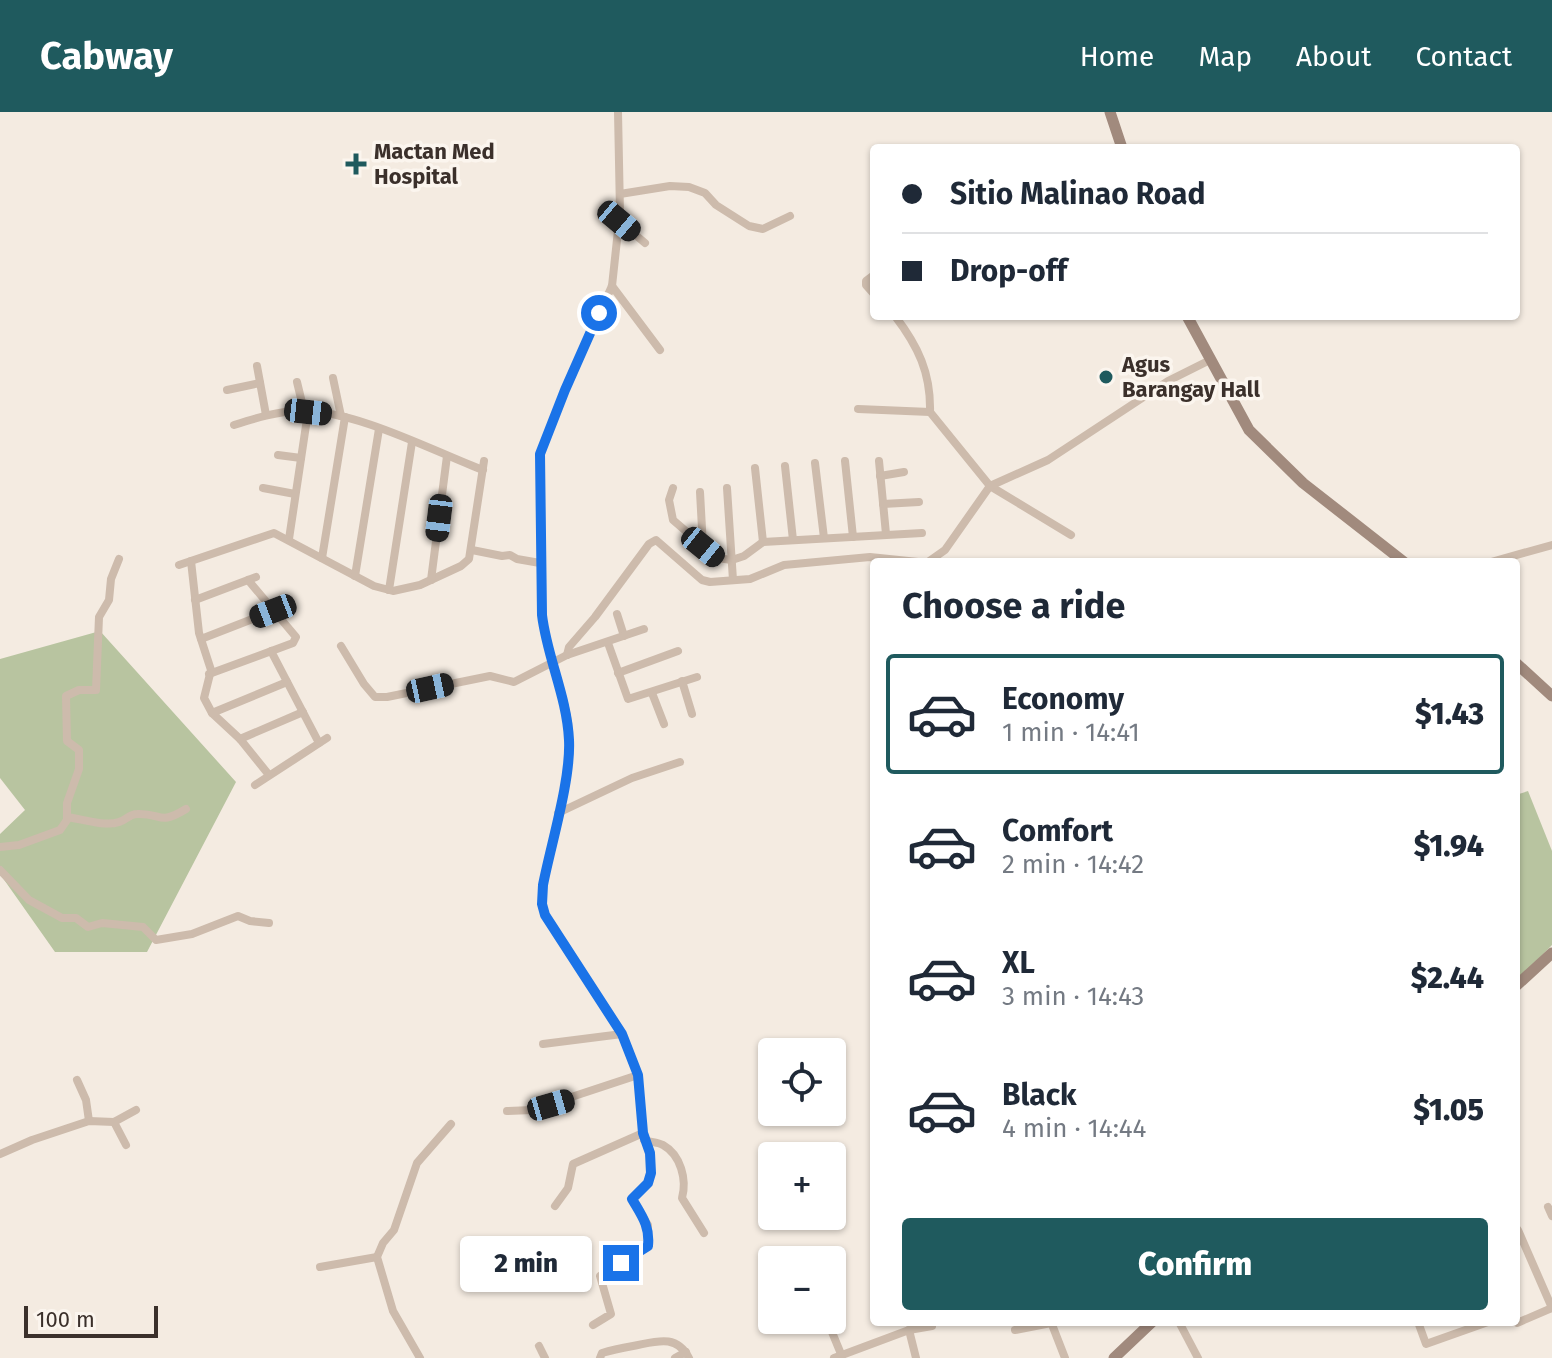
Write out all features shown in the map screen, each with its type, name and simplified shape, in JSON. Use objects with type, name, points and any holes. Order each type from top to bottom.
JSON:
[{"type":"street","points":[[593,1325],[611,1314],[600,1276],[648,1246],[648,1225],[632,1199],[648,1183],[650,1153],[643,1136],[638,1075],[622,1034],[545,915],[542,904],[570,743],[560,685],[545,639],[540,563],[540,454],[612,286],[620,194],[618,112]]},
{"type":"street","points":[[1110,112],[1121,144]]},
{"type":"street","points":[[620,194],[670,186],[689,187],[705,193],[716,205],[749,226],[763,229],[790,216]]},
{"type":"street","points":[[619,221],[645,243]]},
{"type":"street","points":[[612,286],[660,350]]},
{"type":"street","points":[[898,320],[923,360],[931,392],[930,412],[990,486],[1071,535]]},
{"type":"street","points":[[1189,320],[1249,430],[1303,483],[1399,558]]},
{"type":"street","points":[[934,558],[945,550],[990,486],[1048,460],[1168,381],[1210,360]]},
{"type":"street","points":[[257,366],[266,415]]},
{"type":"street","points":[[322,558],[343,416],[333,378]]},
{"type":"street","points":[[289,539],[306,412],[297,382]]},
{"type":"street","points":[[227,390],[260,383]]},
{"type":"street","points":[[858,409],[930,412]]},
{"type":"street","points":[[179,565],[274,533],[374,586],[389,590],[420,585],[461,566],[469,559],[484,466],[447,456],[343,416],[306,412],[266,415],[234,425]]},
{"type":"street","points":[[355,576],[379,429]]},
{"type":"street","points":[[389,590],[412,442]]},
{"type":"street","points":[[278,455],[301,458]]},
{"type":"street","points":[[431,580],[447,456]]},
{"type":"street","points":[[845,461],[853,537]]},
{"type":"street","points":[[879,461],[886,534]]},
{"type":"street","points":[[815,463],[824,538]]},
{"type":"street","points":[[785,466],[793,540]]},
{"type":"street","points":[[755,468],[763,542]]},
{"type":"street","points":[[880,476],[904,472]]},
{"type":"street","points":[[263,488],[295,494]]},
{"type":"street","points":[[673,488],[669,500],[670,514],[717,558],[732,560],[744,556],[763,542],[922,533]]},
{"type":"street","points":[[727,488],[733,580]]},
{"type":"street","points":[[700,492],[703,547]]},
{"type":"street","points":[[883,504],[919,502]]},
{"type":"street","points":[[567,655],[569,647],[649,544],[656,540],[702,580],[750,579],[784,565],[880,558]]},
{"type":"street","points":[[1505,558],[1552,545]]},
{"type":"street","points":[[472,550],[540,563]]},
{"type":"street","points":[[0,847],[19,845],[60,830],[67,817],[67,803],[79,769],[79,750],[67,741],[66,696],[79,690],[96,690],[99,617],[109,600],[111,579],[119,559]]},
{"type":"street","points":[[191,561],[201,639],[211,670],[204,698],[212,713],[240,739],[269,775]]},
{"type":"street","points":[[195,600],[252,579],[273,611],[296,637],[293,643],[209,674]]},
{"type":"street","points":[[201,639],[273,611]]},
{"type":"street","points":[[617,614],[624,636]]},
{"type":"street","points":[[341,646],[375,697],[387,697],[490,676],[514,682],[567,655],[644,629]]},
{"type":"street","points":[[608,643],[628,699],[697,677]]},
{"type":"street","points":[[255,785],[323,740],[303,712],[271,651]]},
{"type":"street","points":[[618,673],[678,651]]},
{"type":"street","points":[[1520,667],[1552,696]]},
{"type":"street","points":[[682,681],[692,714]]},
{"type":"street","points":[[212,713],[287,682]]},
{"type":"street","points":[[652,693],[664,724]]},
{"type":"street","points":[[240,739],[303,712]]},
{"type":"street","points":[[558,813],[632,778],[680,762]]},
{"type":"street","points":[[67,817],[119,822],[132,814],[159,820],[170,819],[186,809]]},
{"type":"street","points":[[0,870],[29,900],[62,918],[76,918],[88,927],[102,923],[143,927],[156,940],[192,934],[238,916],[269,923]]},
{"type":"street","points":[[1520,982],[1552,953]]},
{"type":"street","points":[[543,1044],[622,1034]]},
{"type":"street","points":[[507,1111],[532,1110],[638,1075]]},
{"type":"street","points":[[77,1080],[86,1100],[89,1121]]},
{"type":"street","points":[[0,1154],[89,1121],[114,1122],[136,1110]]},
{"type":"street","points":[[114,1122],[126,1145]]},
{"type":"street","points":[[420,1358],[393,1311],[377,1257],[394,1230],[417,1163],[451,1124]]},
{"type":"street","points":[[555,1206],[568,1188],[573,1164],[643,1136],[663,1145],[676,1159],[685,1181],[682,1198],[704,1233]]},
{"type":"street","points":[[1520,1235],[1552,1308],[1520,1321]]},
{"type":"street","points":[[320,1267],[377,1257]]},
{"type":"street","points":[[831,1334],[838,1356],[909,1330],[932,1326]]},
{"type":"street","points":[[1015,1330],[1036,1326]]},
{"type":"street","points":[[1052,1326],[1065,1358]]},
{"type":"street","points":[[1114,1358],[1148,1326]]},
{"type":"street","points":[[1181,1326],[1198,1358]]},
{"type":"street","points":[[1419,1326],[1426,1344],[1477,1326]]},
{"type":"street","points":[[909,1330],[916,1358]]},
{"type":"street","points":[[600,1358],[602,1353],[656,1340],[675,1342],[688,1355]]},
{"type":"street","points":[[539,1346],[545,1358]]},
{"type":"street","points":[[635,1346],[641,1358]]},
{"type":"street","points":[[675,1358],[688,1355]]},
{"type":"green space","points":[[100,631],[236,782],[147,952],[55,952],[0,874],[0,834],[25,810],[0,778],[0,659]]},
{"type":"green space","points":[[1528,791],[1552,851],[1552,945],[1520,978],[1520,794]]},
{"type":"place","name":"Mactan Med Hospital","points":[[356,164]]},
{"type":"place","name":"Agus Barangay Hall","points":[[1106,377]]},
{"type":"route","points":[[599,313],[540,454],[542,615],[545,639],[560,685],[570,743],[542,904],[545,915],[622,1034],[638,1075],[643,1133],[650,1153],[651,1173],[648,1183],[632,1199],[648,1225],[648,1246],[621,1263]]}]
